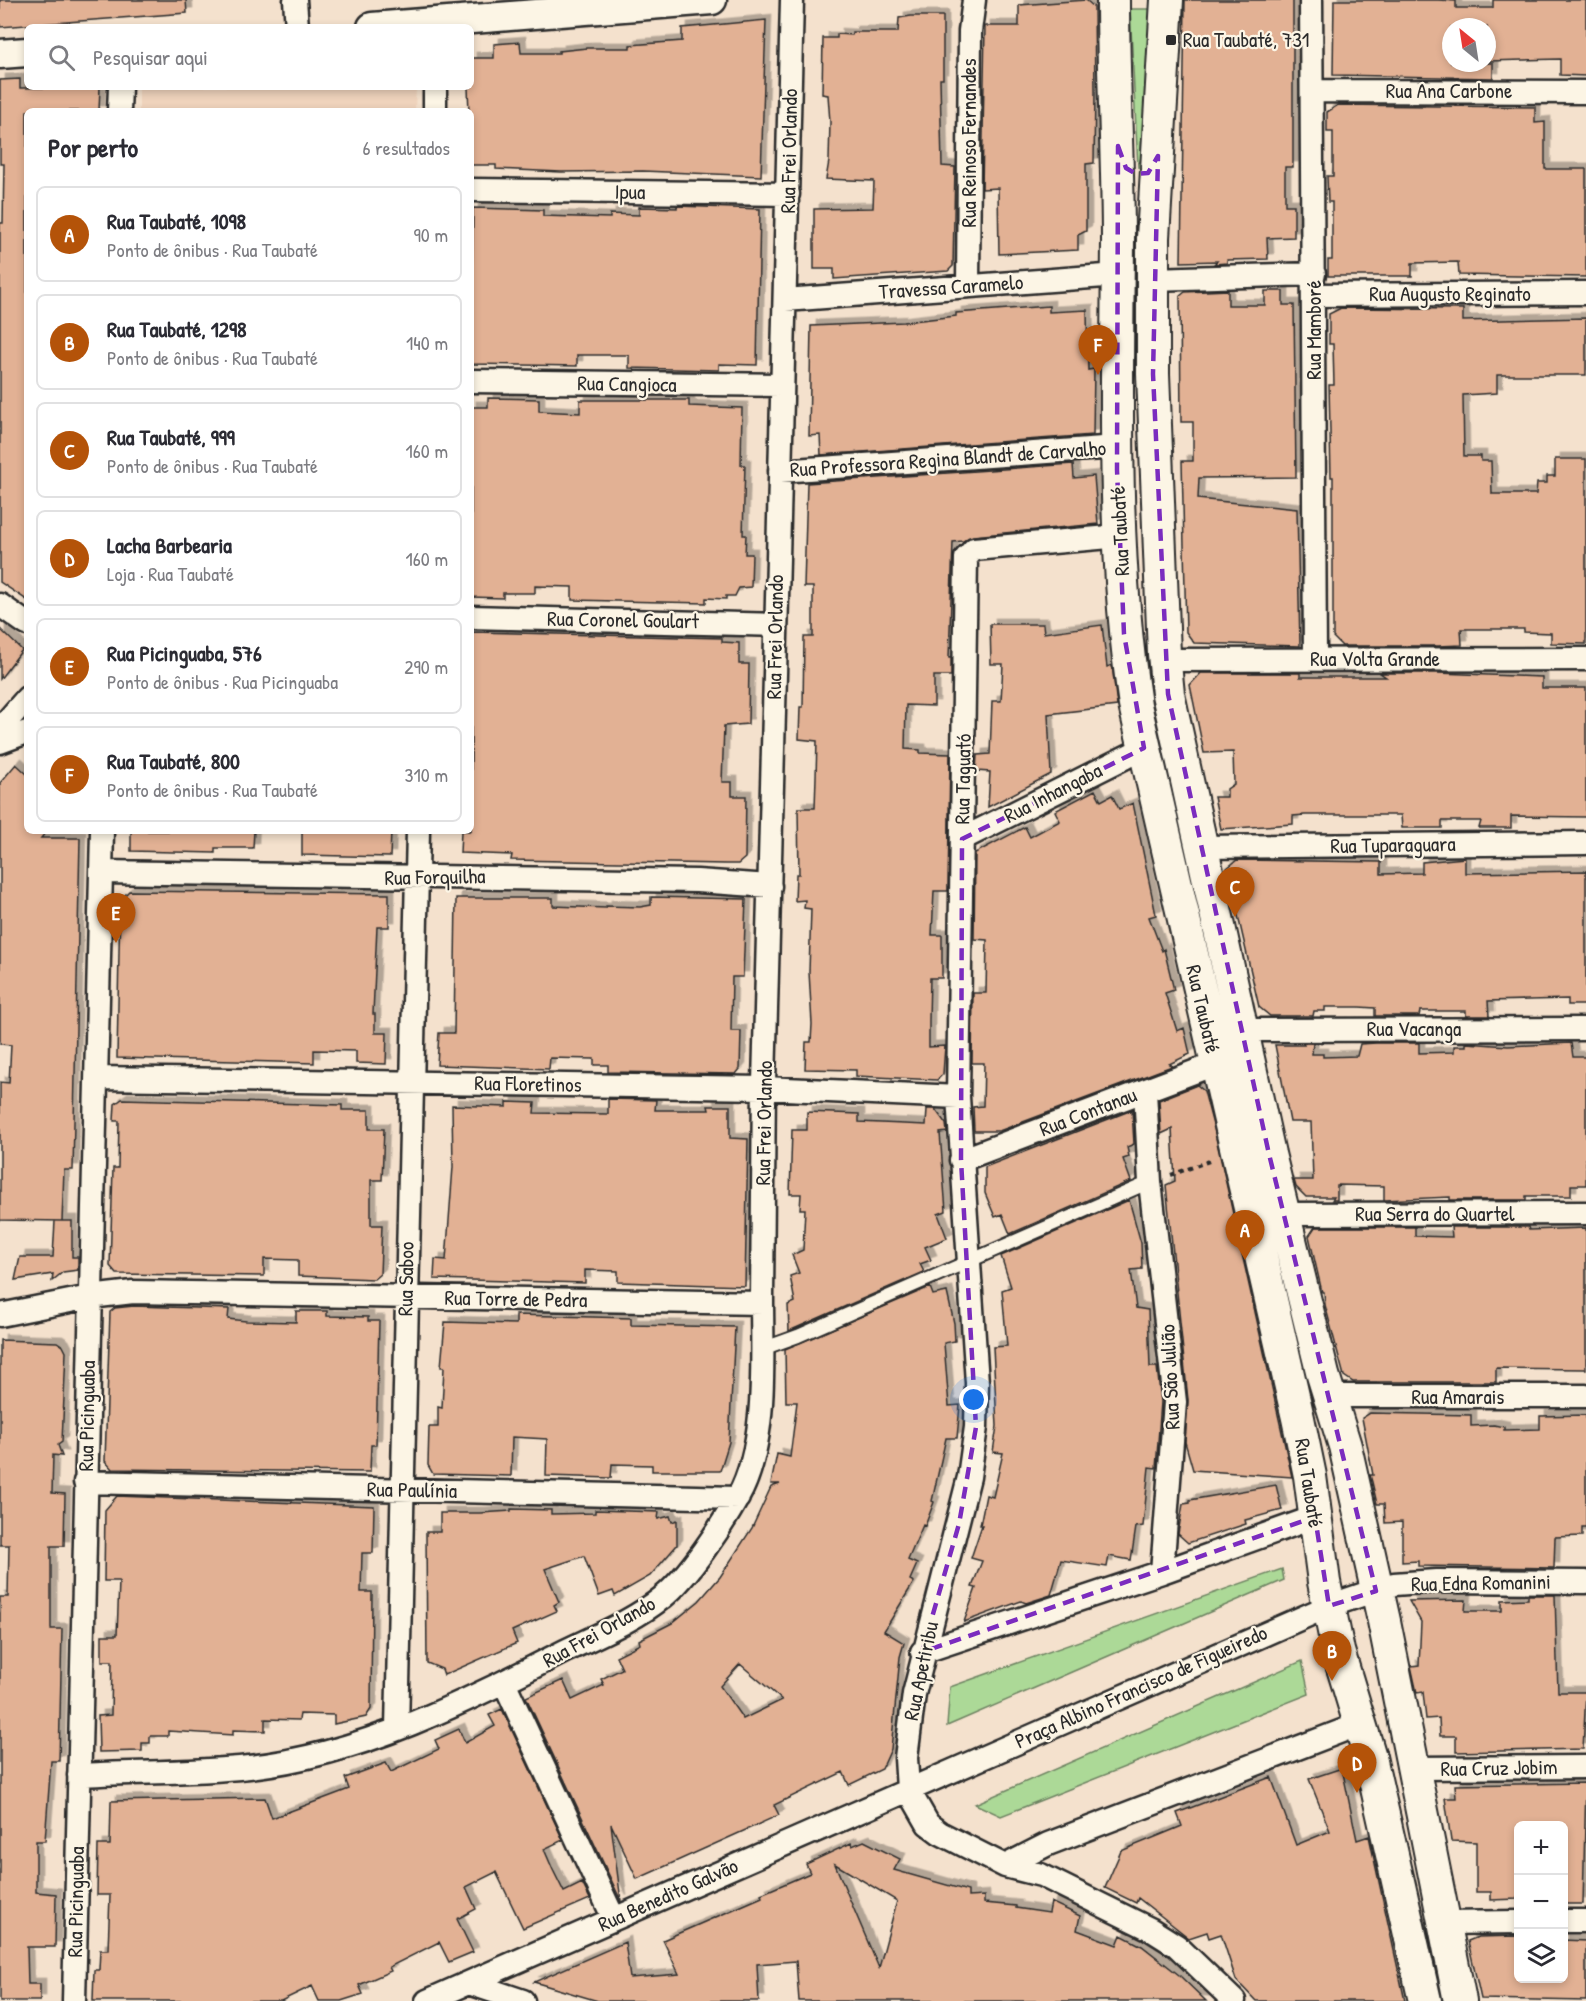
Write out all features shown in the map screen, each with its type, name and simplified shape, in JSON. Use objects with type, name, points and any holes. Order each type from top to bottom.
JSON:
[{"type":"main road","name":"Rua Taubaté","points":[[1113,0],[1118,146],[1117,447],[1124,634],[1144,748],[1235,1152],[1298,1418],[1338,1651],[1360,1724],[1396,1869],[1425,2001]]},
{"type":"main road","name":"Rua Taubaté","points":[[1167,0],[1153,279],[1153,386],[1168,694],[1284,1214],[1329,1396],[1345,1446],[1460,2001]]},
{"type":"main road","points":[[1118,146],[1123,153],[1122,162],[1126,168],[1136,174],[1148,173],[1158,156]]},
{"type":"street","points":[[295,0],[297,24]]},
{"type":"street","points":[[436,24],[489,9],[712,0]]},
{"type":"street","name":"Rua Frei Orlando","points":[[80,1775],[249,1767],[356,1745],[397,1728],[504,1682],[620,1624],[664,1596],[686,1572],[738,1498],[753,1458],[759,1416],[762,1349],[764,1088],[792,0]]},
{"type":"street","name":"Rua Reinoso Fernandes","points":[[968,286],[970,31],[974,0]]},
{"type":"street","name":"Rua Mamboré","points":[[1311,0],[1315,660]]},
{"type":"street","points":[[0,54],[24,52]]},
{"type":"street","points":[[119,108],[120,90]]},
{"type":"street","points":[[435,90],[435,108]]},
{"type":"street","name":"Rua Ana Carbone","points":[[1312,91],[1586,92]]},
{"type":"street","name":"Ipua","points":[[474,190],[788,194]]},
{"type":"street","name":"Travessa Caramelo","points":[[785,300],[1118,275]]},
{"type":"street","name":"Rua Augusto Reginato","points":[[1153,279],[1586,293]]},
{"type":"street","name":"Rua Cangioca","points":[[474,381],[782,385]]},
{"type":"street","name":"Rua Professora Regina Blandt de Carvalho","points":[[780,471],[1117,447]]},
{"type":"street","name":"Rua Taguató","points":[[961,1160],[958,1097],[968,554],[974,549],[1121,536]]},
{"type":"street","points":[[0,605],[24,622]]},
{"type":"street","name":"Rua Coronel Goulart","points":[[474,617],[776,625]]},
{"type":"street","name":"Rua Volta Grande","points":[[1165,660],[1586,659]]},
{"type":"street","points":[[0,729],[24,701]]},
{"type":"street","points":[[0,742],[24,733]]},
{"type":"street","name":"Rua Inhangaba","points":[[962,838],[1144,748]]},
{"type":"street","name":"Rua Picinguaba","points":[[74,2001],[102,834]]},
{"type":"street","name":"Rua Saboo","points":[[397,1728],[410,1082],[418,834]]},
{"type":"street","name":"Rua Tuparaguara","points":[[1201,847],[1586,843]]},
{"type":"street","name":"Rua Forquilha","points":[[101,872],[697,881],[770,886]]},
{"type":"street","name":"Rua Vacanga","points":[[1242,1030],[1586,1029]]},
{"type":"street","name":"Rua Contanau","points":[[961,1160],[1215,1064]]},
{"type":"street","name":"Rua Floretinos","points":[[97,1078],[764,1088],[958,1097]]},
{"type":"street","name":"Rua São Julião","points":[[1144,1091],[1150,1182],[1175,1402],[1162,1572]]},
{"type":"street","name":"Rua Apetiribu","points":[[961,1160],[970,1260],[977,1383],[976,1427],[959,1524],[922,1652],[909,1726],[906,1758],[908,1789],[928,1824],[1005,1866],[1041,1875],[1150,1929],[1177,1946],[1234,2001]]},
{"type":"street","name":"Rua Serra do Quartel","points":[[1284,1214],[1586,1213]]},
{"type":"street","name":"Rua Torre de Pedra","points":[[0,1315],[90,1297],[133,1292],[762,1303]]},
{"type":"street","name":"Rua Amarais","points":[[1329,1396],[1586,1396]]},
{"type":"street","name":"Rua Paulínia","points":[[86,1482],[738,1498]]},
{"type":"street","points":[[922,1652],[1162,1572],[1315,1517]]},
{"type":"street","name":"Rua Edna Romanini","points":[[1376,1591],[1394,1584],[1436,1581],[1586,1582]]},
{"type":"street","name":"Praça Albino Francisco de Figueiredo","points":[[908,1789],[1329,1606],[1376,1591]]},
{"type":"street","points":[[504,1682],[614,1919]]},
{"type":"street","points":[[1005,1866],[1048,1844],[1360,1724]]},
{"type":"street","name":"Rua Cruz Jobim","points":[[1413,1768],[1586,1767]]},
{"type":"street","name":"Rua Benedito Galvão","points":[[427,2001],[908,1789]]},
{"type":"street","points":[[1568,1921],[1586,1921]]},
{"type":"street","points":[[1444,1923],[1514,1922]]},
{"type":"street","points":[[469,1983],[523,2001]]},
{"type":"lane","points":[[762,1349],[1150,1182]]},
{"type":"path","points":[[1150,1182],[1235,1152]]},
{"type":"highlighted area","points":[[1118,146],[1126,168],[1136,174],[1148,173],[1158,156],[1153,374],[1168,694],[1269,1154],[1376,1591],[1329,1606],[1315,1517],[922,1652],[959,1524],[976,1427],[961,1160],[962,839],[1144,748],[1124,634],[1117,470]]},
{"type":"shaded area","points":[[139,90],[416,90],[415,108],[139,108]]},
{"type":"green space","points":[[1130,9],[1155,9],[1147,136],[1138,168]]},
{"type":"green space","points":[[1282,1569],[1284,1580],[947,1726],[950,1687]]},
{"type":"green space","points":[[1302,1661],[1309,1694],[1001,1816],[975,1804]]},
{"type":"building","points":[[0,0],[186,0],[187,13],[0,27]]},
{"type":"building","points":[[1086,0],[1094,7],[1095,92],[1094,163],[1086,164],[1086,231],[1078,235],[1078,250],[999,254],[998,188],[982,189],[985,26],[1019,26],[1019,5]]},
{"type":"building","points":[[1185,0],[1293,0],[1293,167],[1285,167],[1285,205],[1294,205],[1294,237],[1267,238],[1268,259],[1227,260],[1227,263],[1214,264],[1217,261],[1181,262]]},
{"type":"building","points":[[1334,0],[1438,0],[1456,1],[1456,8],[1493,8],[1493,0],[1586,0],[1586,76],[1560,75],[1560,59],[1496,61],[1496,18],[1442,18],[1442,72],[1493,72],[1493,78],[1333,75]]},
{"type":"building","points":[[943,16],[943,79],[940,79],[942,166],[955,167],[953,266],[948,271],[834,279],[834,269],[814,269],[814,209],[873,208],[874,181],[826,179],[830,122],[828,95],[822,94],[823,38],[837,38],[837,34],[852,35],[852,32],[898,32],[899,18]]},
{"type":"building","points":[[766,20],[761,176],[643,171],[561,172],[496,169],[496,165],[474,165],[474,108],[469,108],[468,90],[474,90],[474,58],[494,58],[494,44],[520,42],[521,53],[559,53],[559,51],[587,48],[630,48],[630,45],[682,41],[682,28]]},
{"type":"building","points":[[20,79],[20,88],[24,88],[24,90],[100,90],[99,108],[24,108],[24,598],[0,582],[0,223],[3,223],[4,164],[0,164],[0,80]]},
{"type":"building","points":[[1338,105],[1535,107],[1535,123],[1545,122],[1545,169],[1586,169],[1586,277],[1459,275],[1458,262],[1412,263],[1412,276],[1328,276],[1328,260],[1332,260],[1332,202],[1328,202],[1327,176],[1333,176],[1333,132],[1327,132],[1327,112]]},
{"type":"building","points":[[677,206],[760,209],[757,365],[719,364],[719,370],[629,368],[629,356],[626,355],[577,355],[577,366],[474,364],[474,208],[543,210],[543,216],[610,218],[610,214],[639,215],[639,207],[677,208]]},
{"type":"building","points":[[1228,290],[1228,305],[1265,305],[1265,291],[1283,291],[1283,305],[1294,305],[1296,477],[1199,478],[1198,499],[1297,509],[1300,646],[1194,643],[1186,632],[1182,461],[1193,461],[1193,422],[1181,422],[1180,296],[1185,292]]},
{"type":"building","points":[[1049,306],[1049,312],[1087,310],[1088,370],[1094,369],[1093,435],[821,455],[820,435],[809,436],[811,326],[904,322],[956,316],[956,313]]},
{"type":"building","points":[[1341,308],[1463,309],[1463,321],[1586,318],[1586,375],[1497,375],[1497,393],[1463,395],[1464,456],[1481,456],[1481,461],[1491,461],[1492,494],[1536,494],[1537,483],[1547,483],[1547,476],[1555,476],[1555,459],[1586,459],[1586,644],[1551,643],[1551,633],[1524,632],[1524,629],[1461,629],[1462,645],[1342,646],[1333,637],[1333,477],[1331,477],[1329,385],[1334,385],[1333,344],[1329,344],[1329,314]]},
{"type":"building","points":[[488,398],[539,399],[539,411],[580,413],[580,400],[689,400],[689,406],[742,408],[741,465],[745,465],[743,535],[746,535],[745,554],[752,554],[751,587],[739,588],[735,596],[726,596],[726,599],[706,598],[706,603],[572,600],[572,587],[535,586],[535,593],[503,593],[503,598],[474,597],[474,407],[488,407]]},
{"type":"building","points":[[1073,464],[1074,478],[1094,476],[1098,524],[973,536],[963,541],[953,542],[949,658],[951,658],[951,676],[934,676],[934,706],[906,705],[905,749],[920,750],[920,753],[950,754],[948,891],[934,891],[932,935],[942,935],[942,978],[930,978],[929,1020],[929,1047],[945,1046],[943,1074],[937,1080],[856,1076],[856,1070],[805,1069],[806,1042],[811,1042],[812,1024],[809,972],[811,909],[804,908],[805,900],[795,901],[796,874],[799,874],[798,808],[815,808],[817,741],[799,739],[800,707],[803,707],[804,637],[813,637],[813,587],[804,587],[807,483]]},
{"type":"building","points":[[990,624],[1043,624],[1044,633],[1102,625],[1107,667],[1112,665],[1117,706],[1048,714],[1051,774],[988,807],[990,772],[976,771],[977,755],[990,754],[992,701],[1001,701],[1003,664],[991,664]]},
{"type":"building","points":[[0,629],[22,650],[0,679]]},
{"type":"building","points":[[474,632],[722,638],[722,642],[739,643],[739,664],[749,664],[748,724],[724,726],[722,782],[732,782],[732,796],[746,796],[745,858],[738,864],[511,860],[512,855],[460,853],[461,834],[474,834]]},
{"type":"building","points":[[1201,673],[1300,673],[1300,677],[1386,677],[1380,673],[1438,673],[1542,677],[1542,688],[1586,688],[1586,817],[1511,816],[1511,828],[1479,828],[1481,821],[1442,821],[1442,828],[1402,828],[1401,815],[1305,815],[1293,816],[1293,824],[1221,829],[1214,797],[1227,797],[1227,789],[1234,784],[1233,752],[1204,753],[1190,685]]},
{"type":"building","points":[[16,764],[24,771],[24,834],[44,834],[41,838],[80,838],[73,1170],[64,1170],[62,1221],[0,1220],[0,1082],[9,1083],[11,1045],[0,1044],[0,783]]},
{"type":"building","points":[[1095,790],[1101,801],[1112,795],[1119,809],[1133,803],[1156,915],[1149,917],[1162,951],[1164,949],[1174,990],[1165,993],[1177,1031],[1184,1028],[1190,1054],[1169,1064],[1172,1066],[999,1131],[974,1131],[973,1107],[983,1106],[984,1063],[972,1063],[973,993],[986,993],[987,940],[974,939],[975,853],[1025,827],[1030,837],[1060,821],[1055,811]]},
{"type":"building","points":[[131,834],[254,834],[253,848],[215,848],[215,853],[131,851]]},
{"type":"building","points":[[302,834],[391,834],[390,857],[302,855]]},
{"type":"building","points":[[1465,858],[1465,873],[1586,871],[1586,1005],[1568,1005],[1568,999],[1488,1001],[1489,1016],[1466,1016],[1466,1011],[1420,1011],[1419,1016],[1375,1016],[1375,1008],[1325,1007],[1325,1011],[1314,1011],[1313,1016],[1270,1016],[1259,1007],[1227,868],[1237,860],[1381,862],[1381,874],[1422,873],[1422,862]]},
{"type":"building","points":[[129,891],[389,894],[389,927],[377,927],[373,1014],[375,1014],[375,1033],[387,1033],[386,1064],[356,1063],[356,1051],[314,1050],[314,1063],[117,1058],[120,900]]},
{"type":"building","points":[[651,897],[746,899],[743,977],[732,977],[731,1031],[741,1031],[740,1069],[736,1074],[608,1072],[608,1065],[594,1065],[594,1059],[550,1058],[549,1069],[437,1065],[439,1033],[454,1033],[456,898],[553,898],[553,906],[606,908],[606,906],[651,905]]},
{"type":"building","points":[[1303,1043],[1313,1043],[1312,1054],[1323,1054],[1323,1057],[1357,1056],[1360,1044],[1376,1043],[1419,1043],[1419,1053],[1454,1052],[1454,1046],[1466,1046],[1466,1043],[1508,1046],[1571,1043],[1573,1057],[1586,1057],[1586,1185],[1571,1185],[1571,1196],[1526,1196],[1526,1200],[1450,1200],[1450,1197],[1384,1200],[1384,1186],[1337,1185],[1337,1200],[1332,1200],[1334,1197],[1306,1197],[1296,1187],[1294,1180],[1313,1180],[1311,1122],[1290,1122],[1275,1045],[1304,1045]]},
{"type":"building","points":[[1197,1085],[1204,1091],[1214,1129],[1292,1477],[1193,1470],[1185,1442],[1188,1400],[1166,1185],[1175,1181],[1172,1129],[1161,1134],[1159,1100]]},
{"type":"building","points":[[122,1099],[342,1105],[342,1110],[369,1110],[369,1129],[384,1129],[382,1180],[371,1180],[371,1225],[382,1225],[380,1274],[374,1279],[298,1276],[298,1260],[264,1259],[264,1276],[117,1274],[110,1266],[113,1168],[118,1168],[119,1121],[114,1121],[115,1104]]},
{"type":"building","points":[[608,1099],[656,1100],[655,1110],[709,1110],[708,1106],[730,1106],[730,1138],[748,1139],[745,1286],[618,1282],[618,1271],[585,1270],[585,1283],[434,1279],[435,1259],[446,1260],[453,1167],[452,1105],[507,1107],[507,1102],[535,1103],[534,1113],[608,1114]]},
{"type":"building","points":[[927,1109],[935,1109],[946,1124],[947,1132],[940,1133],[946,1211],[938,1214],[947,1238],[925,1247],[931,1260],[920,1264],[924,1272],[789,1331],[788,1305],[795,1302],[790,1276],[799,1273],[792,1255],[803,1250],[805,1209],[800,1209],[801,1194],[790,1194],[792,1130],[807,1130],[807,1112],[859,1114],[859,1122],[926,1125]]},
{"type":"building","points":[[1132,1110],[1134,1144],[1127,1147],[1129,1157],[1123,1159],[1131,1181],[1010,1234],[1002,1214],[995,1217],[985,1193],[985,1167]]},
{"type":"building","points":[[1129,1200],[1141,1243],[1142,1269],[1131,1270],[1136,1308],[1148,1310],[1150,1367],[1157,1367],[1161,1402],[1156,1468],[1149,1467],[1143,1526],[1136,1527],[1131,1560],[1109,1556],[1107,1567],[1061,1560],[1051,1595],[1026,1603],[1021,1601],[964,1622],[976,1588],[972,1587],[982,1561],[971,1558],[982,1525],[980,1525],[986,1495],[993,1497],[1003,1453],[993,1452],[997,1426],[993,1347],[1007,1346],[1002,1290],[1011,1287],[1001,1256]]},
{"type":"building","points":[[55,1221],[72,1221],[72,1257],[78,1257],[78,1270],[63,1272],[52,1281],[53,1274],[15,1280],[20,1257],[53,1257]]},
{"type":"building","points":[[1315,1227],[1415,1227],[1415,1236],[1452,1237],[1451,1227],[1528,1227],[1529,1230],[1586,1228],[1586,1369],[1496,1368],[1496,1382],[1353,1382],[1344,1376],[1325,1305],[1324,1292],[1322,1292],[1309,1236]]},
{"type":"building","points":[[930,1287],[933,1295],[947,1292],[954,1323],[955,1341],[944,1343],[949,1406],[960,1405],[957,1438],[946,1438],[932,1501],[934,1502],[908,1560],[917,1564],[910,1580],[914,1582],[884,1631],[904,1643],[900,1657],[891,1749],[882,1769],[849,1785],[843,1772],[774,1805],[779,1815],[637,1879],[611,1824],[621,1901],[526,1697],[563,1680],[572,1700],[604,1685],[601,1679],[622,1669],[616,1656],[640,1644],[639,1640],[672,1623],[699,1601],[720,1577],[752,1528],[771,1487],[780,1484],[771,1484],[777,1454],[790,1457],[797,1402],[786,1402],[785,1349]],"holes":[[[740,1664],[782,1700],[743,1719],[720,1686]]]},
{"type":"building","points":[[134,1306],[229,1309],[228,1319],[246,1321],[296,1322],[296,1311],[327,1311],[327,1316],[368,1317],[368,1321],[379,1321],[376,1445],[371,1445],[370,1472],[112,1469],[105,1461],[110,1312],[115,1308]]},
{"type":"building","points":[[516,1315],[631,1318],[631,1325],[735,1327],[729,1442],[720,1471],[652,1471],[652,1465],[612,1464],[611,1478],[546,1476],[547,1439],[512,1437],[511,1476],[433,1474],[428,1465],[429,1427],[438,1427],[438,1407],[442,1408],[444,1367],[441,1367],[445,1322],[516,1324]]},
{"type":"building","points":[[0,1340],[57,1342],[66,1352],[62,1442],[58,1445],[62,1456],[53,1455],[52,1493],[65,1494],[64,1546],[51,1546],[51,1629],[62,1629],[59,1761],[51,1761],[45,1841],[36,1841],[36,1892],[56,1894],[55,1947],[27,1947],[28,1984],[40,1984],[40,2001],[0,2001],[0,1597],[8,1597],[9,1545],[0,1545]]},
{"type":"building","points":[[1370,1413],[1471,1415],[1471,1426],[1494,1425],[1504,1427],[1504,1430],[1540,1429],[1540,1416],[1586,1415],[1586,1527],[1582,1527],[1582,1536],[1555,1537],[1554,1568],[1418,1566],[1418,1561],[1402,1562],[1402,1522],[1385,1523],[1384,1504],[1377,1504],[1370,1475],[1373,1475],[1362,1418]]},
{"type":"building","points":[[1276,1485],[1282,1510],[1245,1520],[1246,1524],[1188,1543],[1178,1534],[1183,1504],[1190,1503],[1190,1500]]},
{"type":"building","points":[[117,1496],[374,1506],[373,1553],[362,1553],[361,1592],[372,1592],[371,1709],[366,1717],[334,1724],[334,1715],[300,1714],[299,1720],[265,1719],[265,1731],[233,1730],[233,1735],[168,1731],[168,1736],[150,1736],[150,1743],[142,1743],[142,1751],[99,1752],[98,1716],[111,1715],[112,1661],[102,1661],[102,1635],[117,1635],[119,1581],[104,1581],[105,1510]]},
{"type":"building","points":[[511,1509],[551,1510],[551,1514],[595,1513],[595,1510],[659,1512],[658,1519],[670,1516],[672,1522],[677,1520],[677,1545],[650,1576],[615,1596],[613,1591],[599,1596],[584,1556],[545,1569],[559,1602],[554,1605],[557,1611],[512,1631],[517,1643],[444,1675],[442,1669],[427,1663],[426,1532],[440,1532],[440,1513],[480,1513],[511,1511]]},
{"type":"building","points":[[1528,1595],[1555,1595],[1558,1692],[1586,1692],[1583,1749],[1456,1752],[1456,1736],[1440,1736],[1439,1718],[1426,1719],[1423,1692],[1417,1693],[1411,1666],[1419,1665],[1421,1622],[1409,1601],[1466,1600],[1465,1611],[1502,1611],[1502,1600],[1528,1599]]},
{"type":"building","points":[[502,1709],[563,1840],[544,1849],[553,1870],[564,1892],[582,1883],[590,1899],[523,1928],[496,1872],[466,1887],[476,1909],[457,1919],[473,1952],[449,1962],[439,1942],[389,1967],[391,1971],[359,1985],[363,1994],[341,2001],[319,2001],[312,1986],[281,2001],[93,2001],[94,1970],[99,1970],[100,1950],[108,1950],[110,1895],[97,1895],[98,1845],[110,1845],[111,1801],[265,1798],[272,1818],[349,1789],[345,1778],[386,1763],[391,1772],[439,1749],[435,1740],[459,1729],[465,1743],[495,1726],[489,1715]]},
{"type":"building","points":[[1342,1768],[1357,1840],[1369,1836],[1405,2001],[1256,2001],[1236,1980],[1221,1934],[1209,1938],[1207,1932],[1189,1938],[1138,1898],[1136,1903],[1105,1888],[1121,1851],[1182,1826],[1177,1813],[1271,1777],[1296,1845],[1330,1831],[1309,1779]]},
{"type":"building","points":[[1586,1783],[1583,1904],[1568,1904],[1568,1821],[1514,1821],[1514,1899],[1491,1900],[1491,1892],[1476,1892],[1476,1842],[1451,1841],[1445,1798],[1456,1798],[1455,1785]]},
{"type":"building","points":[[864,1841],[900,1859],[894,1870],[968,1891],[968,1897],[984,1896],[984,1903],[1016,1906],[1016,1908],[1049,1913],[1051,1902],[1080,1916],[1077,1930],[1117,1945],[1121,1935],[1142,1946],[1179,1975],[1206,2001],[799,2001],[796,1961],[757,1964],[759,2001],[598,2001],[534,1982],[625,1942],[630,1978],[679,1974],[663,1940],[762,1897],[761,1894],[810,1873],[806,1864],[851,1843],[852,1846]],"holes":[[[835,1864],[897,1901],[879,1968]]]},
{"type":"building","points":[[1514,1936],[1514,1983],[1568,1983],[1568,1940],[1586,1941],[1586,2001],[1481,1999],[1468,1941],[1478,1937]]},
{"type":"place","name":"Rua Taubaté, 731","points":[[1171,40]]},
{"type":"place","name":"Rua Taubaté, 800","points":[[1098,375]]},
{"type":"place","name":"Rua Taubaté, 999","points":[[1235,917]]},
{"type":"place","name":"Rua Picinguaba, 576","points":[[116,943]]},
{"type":"place","name":"Rua Taubaté, 1098","points":[[1245,1260]]},
{"type":"place","name":"Rua Taubaté, 1298","points":[[1332,1681]]},
{"type":"place","name":"Lacha Barbearia","points":[[1357,1793]]}]
